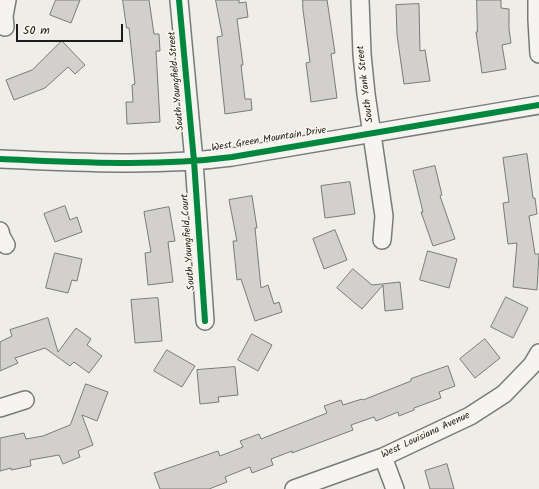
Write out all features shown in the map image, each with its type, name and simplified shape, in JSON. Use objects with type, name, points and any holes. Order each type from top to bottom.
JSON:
[{"type":"street","points":[[5,27],[4,16],[7,0]]},
{"type":"street","name":"South Youngfield Street","points":[[179,0],[194,161]]},
{"type":"street","name":"South Yank Street","points":[[360,0],[362,54],[366,94],[384,216],[382,240]]},
{"type":"street","points":[[537,0],[536,20],[539,54]]},
{"type":"street","name":"West Green Mountain Drive","points":[[0,159],[125,164],[194,161],[232,157],[539,105]]},
{"type":"street","name":"South Youngfield Court","points":[[194,161],[204,321]]},
{"type":"street","name":"West Louisiana Avenue","points":[[294,489],[382,457],[470,416],[504,394],[532,365],[539,353]]},
{"type":"street","points":[[0,408],[25,400]]},
{"type":"street","points":[[382,457],[395,489]]},
{"type":"building","points":[[56,0],[80,0],[71,23],[50,15]]},
{"type":"building","points":[[123,0],[149,0],[154,34],[159,34],[160,51],[156,51],[160,122],[127,124],[126,102],[133,102],[132,85],[135,84],[129,28],[127,28]]},
{"type":"building","points":[[216,0],[239,0],[239,3],[246,2],[248,17],[237,19],[243,65],[241,65],[245,99],[251,99],[252,110],[225,114],[217,37],[222,36]]},
{"type":"building","points":[[303,0],[327,0],[335,53],[331,54],[337,98],[311,102],[306,63],[310,62]]},
{"type":"building","points":[[477,0],[501,0],[501,8],[509,9],[511,43],[502,45],[506,69],[482,73],[476,32]]},
{"type":"building","points":[[419,4],[420,51],[425,50],[430,81],[404,84],[397,35],[396,5]]},
{"type":"building","points":[[62,41],[85,65],[75,74],[68,67],[45,88],[14,100],[6,80],[32,70]]},
{"type":"building","points":[[527,154],[533,198],[535,198],[537,214],[529,216],[535,254],[539,254],[537,290],[513,287],[517,243],[508,244],[503,203],[509,202],[503,158]]},
{"type":"building","points":[[435,166],[442,195],[440,196],[455,239],[433,246],[421,212],[423,212],[413,171]]},
{"type":"building","points":[[350,182],[355,214],[325,218],[321,186]]},
{"type":"building","points":[[252,196],[257,228],[255,228],[261,288],[268,285],[274,304],[279,302],[282,312],[255,321],[241,279],[237,280],[233,241],[237,241],[229,200]]},
{"type":"building","points":[[65,206],[70,220],[77,217],[82,232],[55,242],[44,214]]},
{"type":"building","points":[[169,207],[175,241],[168,242],[173,282],[148,285],[145,253],[151,252],[144,212]]},
{"type":"building","points":[[335,230],[347,260],[324,269],[313,239]]},
{"type":"building","points":[[428,251],[457,259],[449,288],[420,280]]},
{"type":"building","points":[[55,253],[82,259],[77,281],[72,280],[68,293],[46,288]]},
{"type":"building","points":[[353,269],[372,285],[400,282],[403,309],[385,311],[383,285],[362,309],[337,288]]},
{"type":"building","points":[[506,297],[528,308],[513,338],[491,327]]},
{"type":"building","points":[[158,298],[162,341],[135,343],[131,300]]},
{"type":"building","points":[[48,318],[58,352],[76,328],[91,339],[87,345],[102,356],[89,373],[74,362],[70,366],[45,348],[15,358],[18,363],[0,371],[0,342],[12,336],[10,330]]},
{"type":"building","points":[[252,334],[272,345],[258,371],[238,360]]},
{"type":"building","points":[[485,339],[500,358],[475,378],[460,359]]},
{"type":"building","points":[[167,350],[195,366],[182,387],[154,371]]},
{"type":"building","points":[[448,366],[455,386],[439,392],[441,398],[414,408],[414,410],[399,416],[398,412],[376,421],[374,417],[351,425],[353,430],[292,453],[292,451],[271,459],[273,465],[252,473],[250,467],[225,477],[227,482],[209,489],[160,489],[154,473],[218,451],[220,456],[243,447],[240,441],[259,434],[261,439],[327,413],[324,406],[341,400],[343,405],[362,399],[363,400],[411,381],[411,379]]},
{"type":"building","points":[[235,367],[238,395],[218,397],[219,402],[200,404],[197,370]]},
{"type":"building","points":[[86,384],[108,392],[97,421],[82,415],[93,445],[78,451],[80,457],[63,464],[59,455],[30,460],[31,466],[11,470],[11,468],[0,471],[0,438],[24,433],[26,439],[43,436],[70,425]]},
{"type":"building","points":[[447,464],[454,489],[430,489],[425,471]]},
{"type":"cycle path","points":[[179,0],[194,161],[205,321]]},
{"type":"cycle path","points":[[0,159],[116,163],[203,160],[232,157],[539,105]]}]
